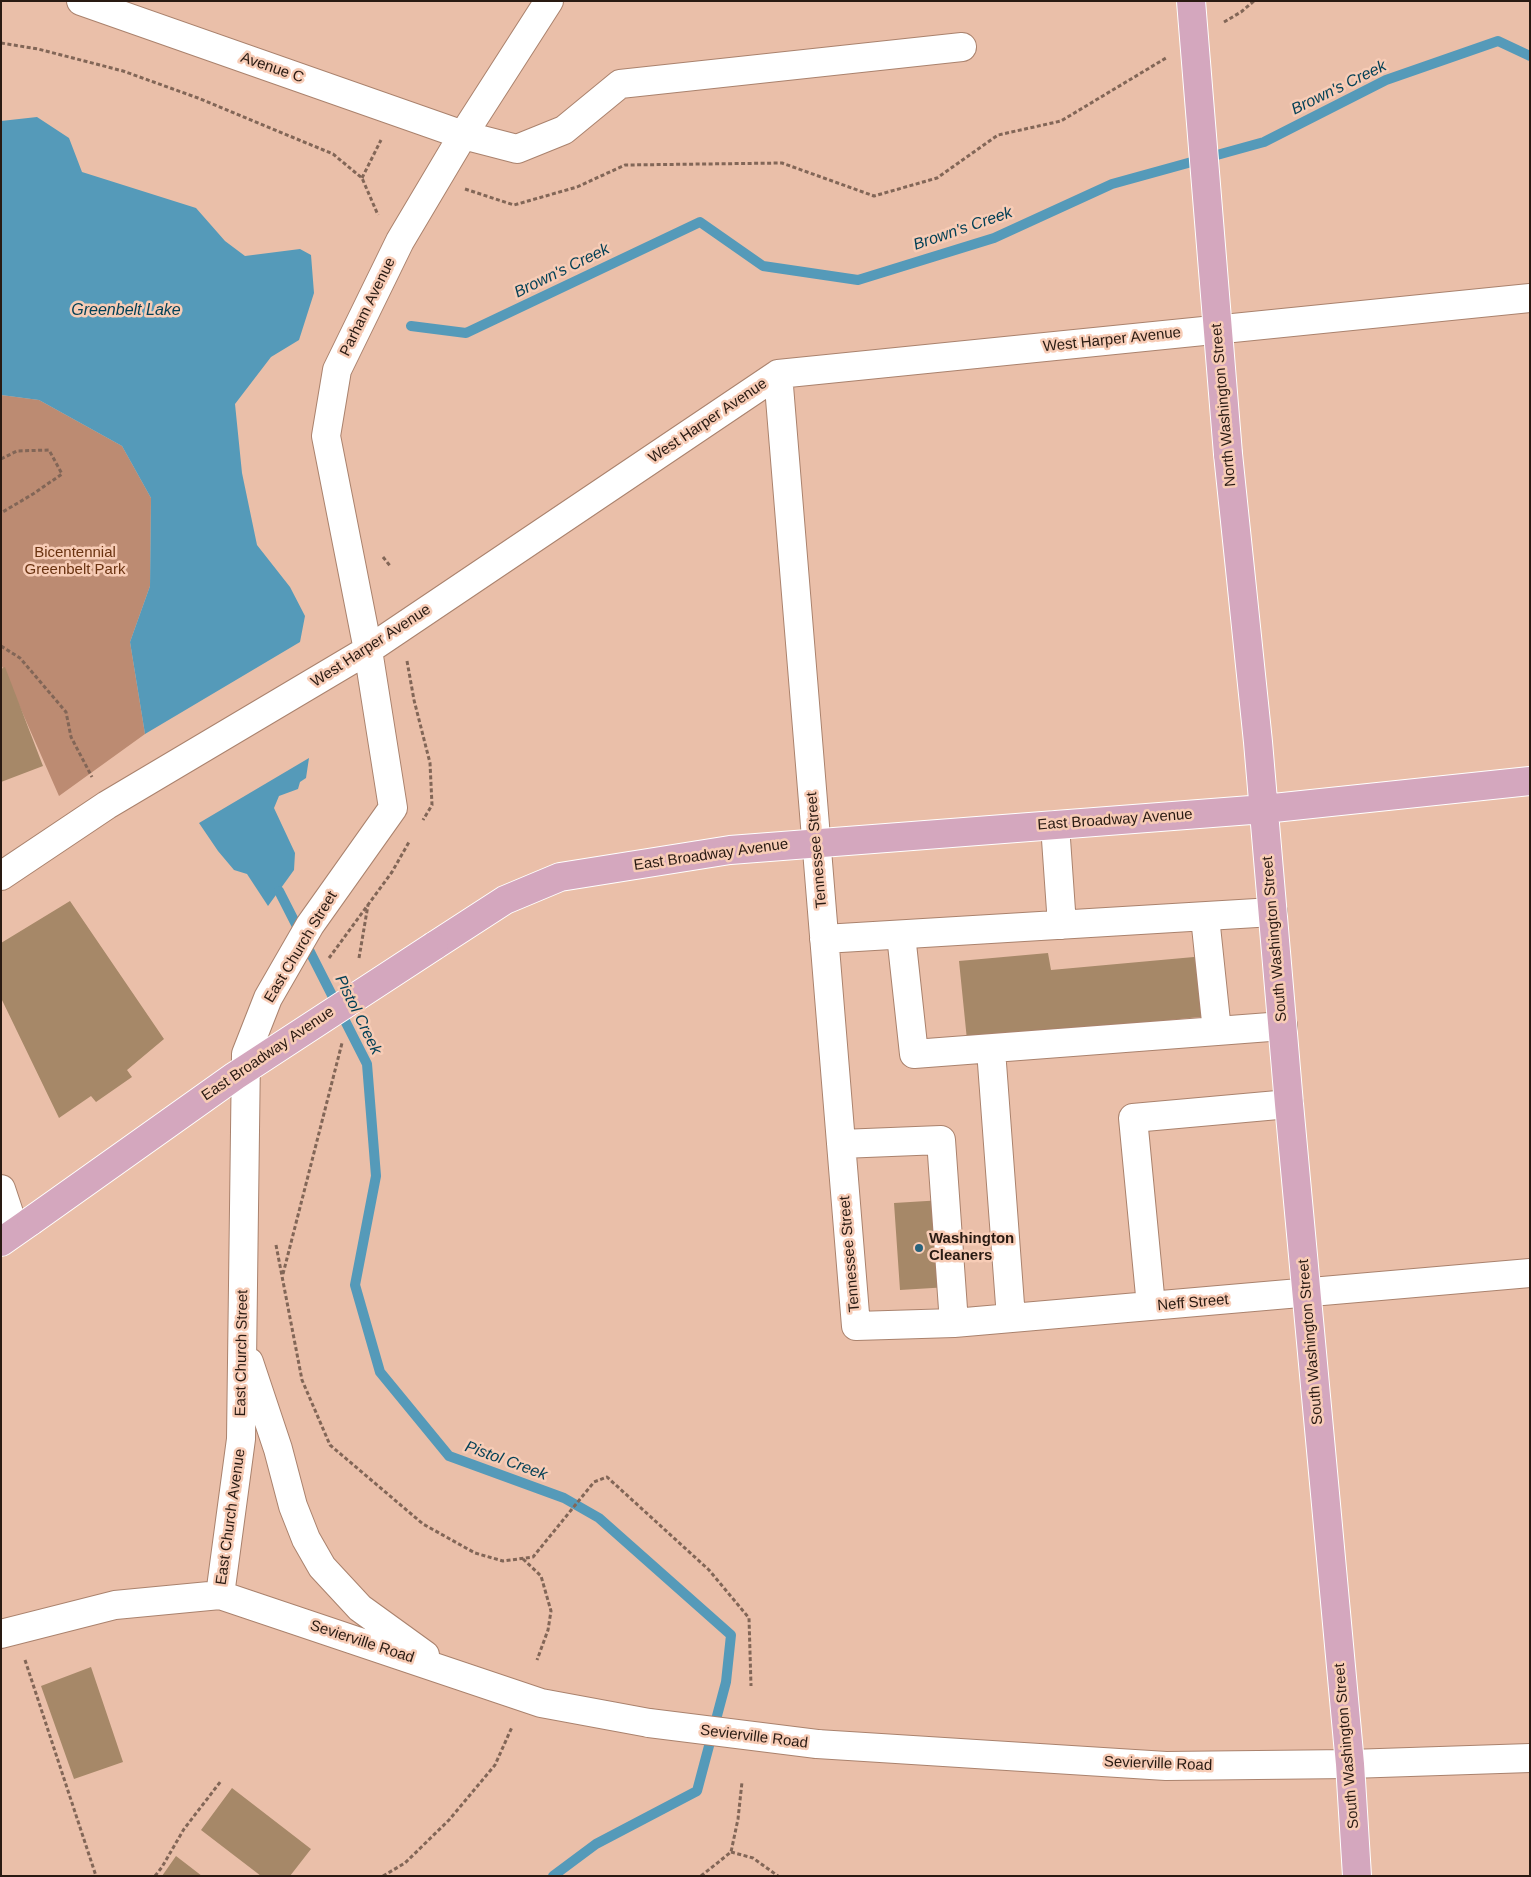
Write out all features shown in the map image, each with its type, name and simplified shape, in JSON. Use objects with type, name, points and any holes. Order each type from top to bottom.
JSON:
[{"type":"main road","name":"North Washington Street","points":[[1191,1],[1228,454],[1264,809]]},
{"type":"main road","name":"East Broadway Avenue","points":[[16,1232],[235,1076],[434,946],[505,900],[560,878],[730,850],[1264,809],[1530,781]]},
{"type":"main road","name":"South Washington Street","points":[[1264,809],[1306,1293],[1350,1764],[1357,1876]]},
{"type":"street","name":"Avenue C","points":[[82,1],[463,135],[517,148],[564,130],[620,84],[679,76],[962,47]]},
{"type":"street","name":"Parham Avenue","points":[[368,650],[326,436],[337,370],[400,241],[463,135],[549,1]]},
{"type":"street","name":"West Harper Avenue","points":[[1,876],[107,805],[368,650],[778,374],[1530,298]]},
{"type":"street","name":"Tennessee Street","points":[[778,374],[856,1326]]},
{"type":"street","name":"East Church Street","points":[[241,1439],[246,1054],[268,998],[310,925],[393,808],[368,650]]},
{"type":"street","points":[[1055,824],[1062,925]]},
{"type":"street","points":[[824,939],[1273,912]]},
{"type":"street","points":[[1205,917],[1217,1031]]},
{"type":"street","points":[[901,934],[914,1054],[991,1050],[1283,1026]]},
{"type":"street","points":[[991,1050],[1010,1318]]},
{"type":"street","points":[[1151,1306],[1133,1118],[1289,1104]]},
{"type":"street","points":[[841,1144],[941,1140],[954,1323]]},
{"type":"street","points":[[1,1189],[16,1232]]},
{"type":"street","name":"Neff Street","points":[[856,1326],[954,1323],[1530,1273]]},
{"type":"street","points":[[242,1342],[278,1448],[293,1506],[306,1539],[322,1567],[360,1608],[447,1671]]},
{"type":"street","name":"East Church Avenue","points":[[220,1595],[241,1439]]},
{"type":"street","name":"Sevierville Road","points":[[1,1634],[115,1605],[220,1595],[541,1703],[648,1724],[816,1744],[1166,1766],[1350,1764],[1530,1758]]},
{"type":"path","points":[[1217,26],[1241,12],[1254,1]]},
{"type":"path","points":[[1,43],[38,49],[123,71],[198,98],[333,154],[362,178],[384,229],[400,241]]},
{"type":"path","points":[[436,179],[514,206],[577,187],[625,165],[782,163],[874,196],[937,178],[998,136],[1061,121],[1169,56]]},
{"type":"path","points":[[362,178],[382,138]]},
{"type":"path","points":[[1,460],[17,451],[49,450],[62,474],[1,514]]},
{"type":"path","points":[[381,555],[391,567]]},
{"type":"path","points":[[403,626],[408,671],[430,763],[432,805],[422,822]]},
{"type":"path","points":[[1,646],[20,658],[66,712],[71,737],[107,805]]},
{"type":"path","points":[[327,961],[392,872],[412,838]]},
{"type":"path","points":[[282,1276],[343,1040]]},
{"type":"path","points":[[276,1242],[302,1380],[330,1445],[423,1524],[475,1553],[503,1561],[533,1557],[594,1482],[607,1477],[709,1570],[749,1618],[751,1686]]},
{"type":"path","points":[[522,1558],[541,1576],[551,1612],[548,1630],[537,1660]]},
{"type":"path","points":[[22,1653],[96,1876]]},
{"type":"path","points":[[383,1876],[404,1863],[448,1820],[495,1765],[512,1727]]},
{"type":"path","points":[[155,1876],[184,1829],[221,1781]]},
{"type":"path","points":[[700,1876],[731,1852],[738,1819],[742,1782]]},
{"type":"path","points":[[731,1852],[754,1858],[778,1876]]},
{"type":"green space","name":"Bicentennial Greenbelt Park","points":[[1,395],[39,400],[122,446],[151,498],[150,586],[130,642],[145,734],[59,796],[1,664]]},
{"type":"water","name":"Greenbelt Lake","points":[[37,117],[69,138],[82,172],[196,208],[225,241],[245,256],[300,249],[311,255],[314,293],[299,340],[271,357],[235,404],[242,473],[257,545],[290,587],[305,616],[300,642],[145,734],[130,642],[150,586],[151,498],[122,446],[39,400],[1,395],[1,121]]},
{"type":"water","points":[[309,758],[306,778],[300,782],[298,789],[279,796],[274,808],[295,853],[294,870],[268,906],[247,874],[234,870],[199,823]]},
{"type":"building","points":[[5,667],[43,766],[1,782],[1,669]]},
{"type":"building","points":[[70,901],[164,1039],[127,1070],[132,1077],[96,1102],[91,1096],[59,1118],[1,998],[1,943]]},
{"type":"building","points":[[1048,953],[1051,970],[1205,956],[1210,1016],[967,1040],[959,961]]},
{"type":"building","points":[[943,1200],[949,1287],[900,1290],[894,1203]]},
{"type":"building","points":[[91,1667],[123,1762],[74,1779],[41,1686]]},
{"type":"building","points":[[232,1788],[311,1849],[290,1876],[261,1876],[201,1830]]},
{"type":"building","points":[[176,1856],[202,1876],[162,1876]]},
{"type":"waterway","name":"Brown's Creek","points":[[411,326],[466,333],[700,222],[763,266],[858,280],[994,238],[1112,184],[1264,142],[1386,80],[1498,41],[1530,56]]},
{"type":"waterway","name":"Pistol Creek","points":[[279,891],[367,1064],[376,1176],[355,1285],[380,1372],[449,1456],[564,1498],[599,1518],[731,1635],[726,1682],[697,1791],[596,1844],[553,1876]]},
{"type":"place","name":"Washington Cleaners","points":[[919,1248]]}]
